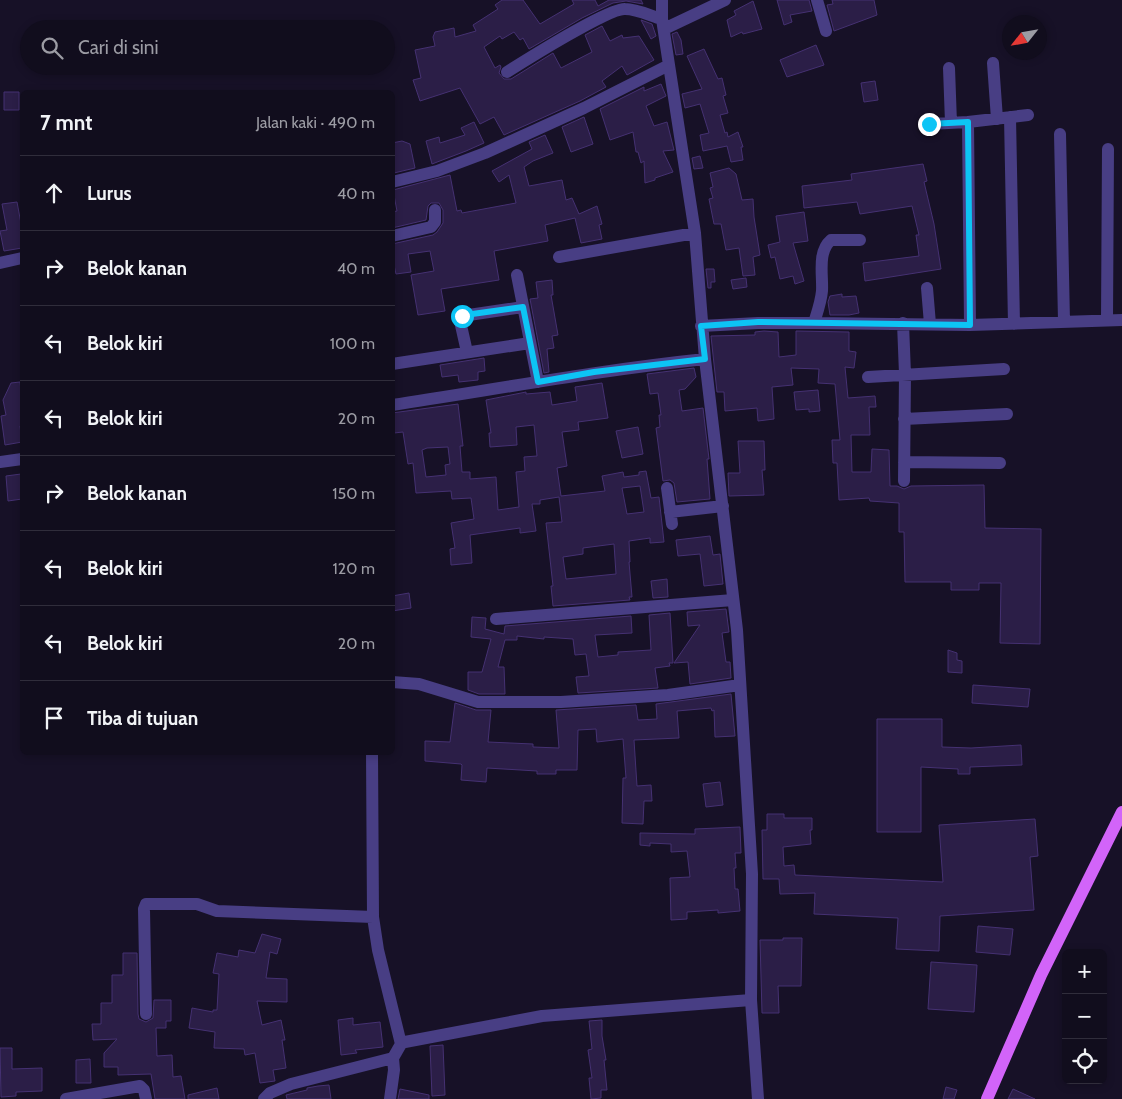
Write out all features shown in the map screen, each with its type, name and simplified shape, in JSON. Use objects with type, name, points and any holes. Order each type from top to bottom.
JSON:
[{"type":"main road","points":[[987,1099],[1045,966],[1122,812]]},
{"type":"street","points":[[662,0],[663,24],[695,233],[701,326],[734,600],[752,874],[751,1000],[758,1099]]},
{"type":"street","points":[[507,72],[597,20],[623,8],[630,9],[663,24],[725,0]]},
{"type":"street","points":[[818,0],[826,31]]},
{"type":"street","points":[[993,64],[997,119]]},
{"type":"street","points":[[395,181],[437,171],[485,153],[584,108],[669,66]]},
{"type":"street","points":[[949,68],[951,123]]},
{"type":"street","points":[[929,124],[968,122],[1028,115]]},
{"type":"street","points":[[1010,117],[1014,324]]},
{"type":"street","points":[[968,122],[970,325]]},
{"type":"street","points":[[1060,134],[1064,321]]},
{"type":"street","points":[[1107,320],[1108,149]]},
{"type":"street","points":[[395,235],[431,227],[435,222],[435,210]]},
{"type":"street","points":[[559,256],[695,233]]},
{"type":"street","points":[[814,323],[822,292],[823,257],[826,246],[831,240],[860,240]]},
{"type":"street","points":[[0,263],[20,258]]},
{"type":"street","points":[[517,274],[538,382]]},
{"type":"street","points":[[927,288],[930,324]]},
{"type":"street","points":[[467,352],[460,321],[462,316],[523,307]]},
{"type":"street","points":[[701,326],[758,322],[970,325],[1122,320]]},
{"type":"street","points":[[903,323],[904,481]]},
{"type":"street","points":[[395,364],[530,343]]},
{"type":"street","points":[[395,405],[594,372],[705,359]]},
{"type":"street","points":[[868,377],[1004,369]]},
{"type":"street","points":[[904,419],[1007,414]]},
{"type":"street","points":[[0,462],[20,459]]},
{"type":"street","points":[[904,462],[1000,463]]},
{"type":"street","points":[[667,488],[671,518],[723,506]]},
{"type":"street","points":[[496,619],[734,600]]},
{"type":"street","points":[[395,682],[419,684],[478,702],[561,702],[648,696],[740,685]]},
{"type":"street","points":[[372,755],[373,917],[378,950],[401,1044]]},
{"type":"street","points":[[146,1014],[144,909],[146,904],[196,904],[217,910],[373,917]]},
{"type":"street","points":[[390,1099],[394,1070],[393,1058],[401,1044],[405,1042],[542,1016],[751,1000]]},
{"type":"street","points":[[264,1099],[270,1093],[291,1084],[393,1058]]},
{"type":"street","points":[[66,1099],[140,1086],[144,1090],[146,1099]]},
{"type":"building","points":[[502,0],[523,0],[540,24],[574,4],[572,0],[595,0],[598,6],[609,0],[641,0],[643,4],[626,1],[613,3],[582,18],[529,49],[523,38],[520,40],[514,32],[502,39],[500,36],[484,47],[495,68],[500,65],[499,73],[504,79],[511,79],[553,53],[561,68],[592,52],[585,35],[602,26],[610,41],[622,35],[623,38],[639,36],[654,60],[627,75],[622,66],[602,81],[606,87],[580,101],[504,135],[494,117],[480,124],[460,88],[420,101],[413,80],[421,78],[415,50],[435,46],[433,37],[435,32],[454,28],[455,37],[476,31],[473,25],[498,9],[495,5]]},
{"type":"building","points":[[777,0],[809,0],[812,11],[790,15],[792,22],[784,25]]},
{"type":"building","points":[[832,0],[874,0],[877,15],[834,31],[827,5],[833,4]]},
{"type":"building","points":[[753,1],[762,29],[743,34],[742,32],[731,37],[727,20],[736,15],[734,11]]},
{"type":"building","points":[[641,20],[652,24],[656,36],[651,39]]},
{"type":"building","points":[[677,32],[681,40],[683,54],[676,55],[672,34]]},
{"type":"building","points":[[816,45],[824,65],[787,77],[780,60]]},
{"type":"building","points":[[704,49],[718,79],[722,78],[726,95],[723,96],[728,113],[720,115],[725,133],[727,132],[728,137],[738,132],[743,147],[741,147],[743,160],[731,162],[727,146],[703,151],[700,135],[709,133],[700,104],[685,108],[682,94],[702,89],[687,56]]},
{"type":"building","points":[[875,81],[878,100],[864,102],[861,83]]},
{"type":"building","points":[[661,84],[666,96],[646,106],[654,126],[667,122],[674,150],[663,151],[673,172],[645,183],[644,161],[641,163],[638,152],[636,152],[633,132],[610,140],[600,109],[644,87],[644,91]]},
{"type":"building","points":[[4,92],[19,92],[19,110],[4,110]]},
{"type":"building","points":[[584,117],[593,144],[571,152],[562,127]]},
{"type":"building","points":[[474,122],[484,143],[432,164],[426,141],[439,137],[440,143],[465,135],[461,128]]},
{"type":"building","points":[[545,135],[553,153],[524,167],[529,186],[562,180],[566,200],[572,198],[579,214],[597,206],[602,224],[599,225],[602,239],[581,243],[575,218],[545,225],[548,241],[494,251],[499,280],[441,289],[445,311],[418,315],[411,275],[434,271],[430,251],[408,254],[411,272],[396,274],[395,243],[433,235],[443,223],[443,210],[439,203],[431,203],[428,206],[426,220],[395,227],[395,211],[397,211],[395,189],[450,175],[457,211],[461,210],[462,213],[516,203],[509,175],[499,182],[492,171],[532,149],[529,142]]},
{"type":"building","points":[[402,141],[410,144],[415,168],[395,173],[395,142]]},
{"type":"building","points":[[700,156],[703,168],[694,169],[692,158]]},
{"type":"building","points":[[923,164],[927,181],[924,182],[934,224],[941,269],[865,281],[863,263],[919,256],[916,235],[919,235],[912,206],[860,214],[857,202],[804,208],[802,186],[852,180],[851,174]]},
{"type":"building","points":[[729,168],[736,174],[742,200],[753,199],[760,255],[753,257],[755,275],[743,276],[739,248],[726,250],[721,224],[714,224],[709,199],[713,198],[710,188],[713,187],[710,173]]},
{"type":"building","points":[[17,202],[20,218],[20,248],[4,251],[0,231],[7,230],[2,204]]},
{"type":"building","points":[[804,212],[808,241],[793,243],[804,281],[795,284],[793,276],[780,279],[775,257],[771,258],[768,245],[780,242],[776,216]]},
{"type":"building","points":[[706,269],[714,269],[715,282],[711,282],[711,288],[708,288]]},
{"type":"building","points":[[746,278],[747,287],[733,289],[731,280]]},
{"type":"building","points":[[552,280],[553,295],[551,295],[558,335],[552,336],[554,348],[547,349],[549,372],[544,373],[530,299],[538,298],[536,282]]},
{"type":"building","points":[[842,294],[842,297],[856,296],[859,313],[830,315],[828,302],[830,296]]},
{"type":"building","points":[[796,331],[849,332],[849,351],[856,352],[854,368],[845,367],[848,398],[875,396],[876,407],[869,407],[870,435],[851,435],[852,472],[871,472],[872,449],[889,450],[890,486],[904,489],[911,486],[984,485],[985,528],[1041,529],[1040,644],[1000,643],[1001,583],[979,583],[979,590],[951,590],[951,582],[905,582],[904,532],[899,532],[899,503],[870,501],[869,498],[839,500],[837,463],[833,463],[832,440],[840,440],[835,384],[818,383],[819,369],[791,368],[793,385],[772,387],[774,419],[758,421],[757,408],[725,411],[724,392],[717,392],[711,336],[755,335],[755,332],[778,332],[779,357],[796,355]]},
{"type":"building","points":[[484,358],[485,371],[478,372],[478,380],[459,382],[458,375],[442,377],[440,365]]},
{"type":"building","points":[[694,368],[696,377],[685,389],[679,390],[682,411],[703,408],[709,459],[707,459],[710,499],[677,502],[674,483],[670,480],[663,481],[656,428],[660,427],[659,415],[661,415],[658,393],[650,394],[647,374]]},
{"type":"building","points":[[20,382],[20,442],[5,445],[1,416],[6,415],[3,400],[11,383]]},
{"type":"building","points":[[602,383],[608,418],[578,422],[579,430],[562,432],[567,466],[557,468],[561,496],[605,491],[602,476],[623,472],[624,477],[639,475],[639,472],[646,471],[651,498],[659,497],[664,542],[650,543],[650,538],[629,541],[632,597],[629,597],[630,600],[553,606],[551,586],[553,586],[546,523],[562,522],[559,497],[540,500],[540,504],[532,504],[536,531],[520,533],[520,528],[470,535],[472,563],[451,565],[450,549],[455,548],[451,523],[474,519],[471,498],[452,499],[451,491],[416,493],[413,463],[408,464],[403,432],[395,433],[395,413],[458,404],[463,446],[460,446],[462,472],[470,472],[470,479],[496,477],[498,510],[519,507],[516,472],[525,471],[524,457],[537,456],[534,425],[516,427],[517,445],[490,447],[489,433],[491,433],[486,400],[526,392],[526,394],[550,392],[552,405],[577,401],[575,387]],"holes":[[[448,447],[450,464],[445,465],[446,475],[426,477],[422,450]],[[640,486],[644,512],[627,514],[622,488]],[[614,544],[616,574],[566,579],[563,557],[583,554],[583,548]]]},
{"type":"building","points":[[818,390],[820,411],[809,412],[809,409],[796,410],[794,392]]},
{"type":"building","points":[[638,427],[643,454],[622,458],[616,431]]},
{"type":"building","points":[[738,441],[764,441],[765,470],[762,470],[764,495],[729,496],[728,473],[740,473]]},
{"type":"building","points":[[20,474],[20,499],[8,501],[6,476]]},
{"type":"building","points":[[710,536],[713,555],[720,554],[723,584],[704,586],[700,554],[678,556],[676,540]]},
{"type":"building","points":[[667,579],[668,597],[653,598],[651,581]]},
{"type":"building","points":[[409,593],[411,608],[395,611],[395,595]]},
{"type":"building","points":[[726,609],[729,632],[722,633],[726,662],[730,662],[731,678],[690,684],[688,662],[674,663],[700,625],[688,626],[687,612]]},
{"type":"building","points":[[670,613],[673,663],[669,663],[670,666],[655,668],[658,688],[578,693],[576,677],[589,676],[586,654],[575,655],[573,639],[544,637],[544,639],[517,636],[517,640],[505,640],[498,667],[504,667],[505,694],[479,694],[468,690],[468,672],[482,672],[491,639],[471,637],[472,617],[486,618],[485,629],[504,634],[505,626],[631,616],[632,633],[595,635],[598,657],[618,655],[618,652],[651,650],[649,615]]},
{"type":"building","points":[[948,650],[957,653],[957,660],[962,661],[962,673],[948,672]]},
{"type":"building","points":[[973,685],[1030,689],[1028,707],[972,703]]},
{"type":"building","points":[[731,694],[735,736],[715,737],[714,710],[712,711],[711,708],[677,711],[679,738],[634,740],[637,786],[651,785],[652,801],[644,801],[643,824],[622,823],[623,778],[626,778],[623,739],[597,742],[596,729],[578,730],[577,770],[556,770],[556,774],[537,774],[537,771],[487,768],[486,782],[461,780],[461,764],[425,761],[425,741],[450,742],[455,703],[476,710],[491,710],[488,742],[533,744],[533,747],[559,748],[556,710],[636,705],[638,720],[657,719],[656,704]]},
{"type":"building","points":[[877,719],[942,719],[942,747],[971,748],[1021,745],[1022,765],[970,767],[970,774],[958,774],[958,769],[921,767],[921,832],[877,832]]},
{"type":"building","points":[[720,782],[723,805],[706,807],[703,784]]},
{"type":"building","points":[[767,814],[784,814],[784,818],[812,818],[812,830],[810,830],[811,844],[783,847],[784,866],[794,865],[795,875],[943,882],[939,825],[1035,819],[1038,856],[1030,857],[1034,910],[940,916],[939,951],[896,949],[898,918],[814,914],[815,893],[780,894],[779,879],[763,879],[762,830],[767,830]]},
{"type":"building","points":[[740,827],[741,853],[735,853],[736,868],[734,868],[735,889],[738,889],[740,911],[718,913],[718,910],[687,912],[687,919],[671,920],[670,878],[690,877],[687,851],[671,852],[671,844],[650,843],[650,846],[640,845],[640,833],[695,834],[695,829]]},
{"type":"building","points":[[978,926],[1013,929],[1010,955],[976,952]]},
{"type":"building","points":[[262,934],[281,939],[277,954],[270,952],[266,978],[287,979],[287,1002],[257,1001],[262,1025],[281,1020],[285,1040],[282,1040],[286,1068],[273,1070],[275,1081],[260,1083],[255,1053],[245,1055],[244,1049],[214,1048],[215,1032],[189,1028],[192,1008],[213,1012],[213,1010],[217,1010],[219,974],[213,973],[217,953],[238,957],[239,950],[255,953]]},
{"type":"building","points":[[783,938],[802,938],[801,986],[778,986],[779,1013],[762,1013],[760,940],[783,940]]},
{"type":"building","points":[[123,953],[137,953],[139,1019],[146,1022],[153,1018],[154,1000],[171,1000],[171,1021],[166,1021],[166,1028],[156,1028],[157,1056],[172,1055],[173,1077],[181,1076],[185,1099],[155,1099],[151,1074],[118,1075],[118,1067],[104,1067],[104,1053],[117,1039],[93,1040],[92,1024],[101,1024],[101,1003],[112,1003],[112,975],[123,975]]},
{"type":"building","points":[[931,962],[977,965],[974,1012],[928,1009]]},
{"type":"building","points":[[353,1018],[353,1025],[380,1022],[383,1047],[355,1050],[357,1053],[341,1055],[338,1020]]},
{"type":"building","points":[[602,1020],[607,1090],[601,1090],[601,1098],[591,1099],[589,1078],[592,1078],[588,1050],[592,1049],[589,1021]]},
{"type":"building","points":[[443,1045],[445,1095],[432,1096],[430,1046]]},
{"type":"building","points":[[0,1048],[12,1048],[12,1069],[42,1068],[42,1091],[16,1092],[16,1096],[1,1097]]},
{"type":"building","points":[[90,1059],[91,1083],[76,1083],[76,1060]]},
{"type":"building","points":[[329,1085],[331,1099],[287,1099],[286,1095],[307,1090],[307,1088]]},
{"type":"building","points":[[946,1087],[957,1090],[954,1099],[943,1099]]},
{"type":"building","points":[[217,1088],[219,1099],[188,1099],[188,1095]]},
{"type":"building","points":[[400,1089],[429,1095],[429,1099],[398,1099]]},
{"type":"building","points":[[1013,1089],[1035,1099],[1008,1099]]},
{"type":"route","points":[[462,316],[523,307],[538,382],[594,372],[705,359],[701,326],[758,322],[970,325],[968,122],[929,124]]}]
